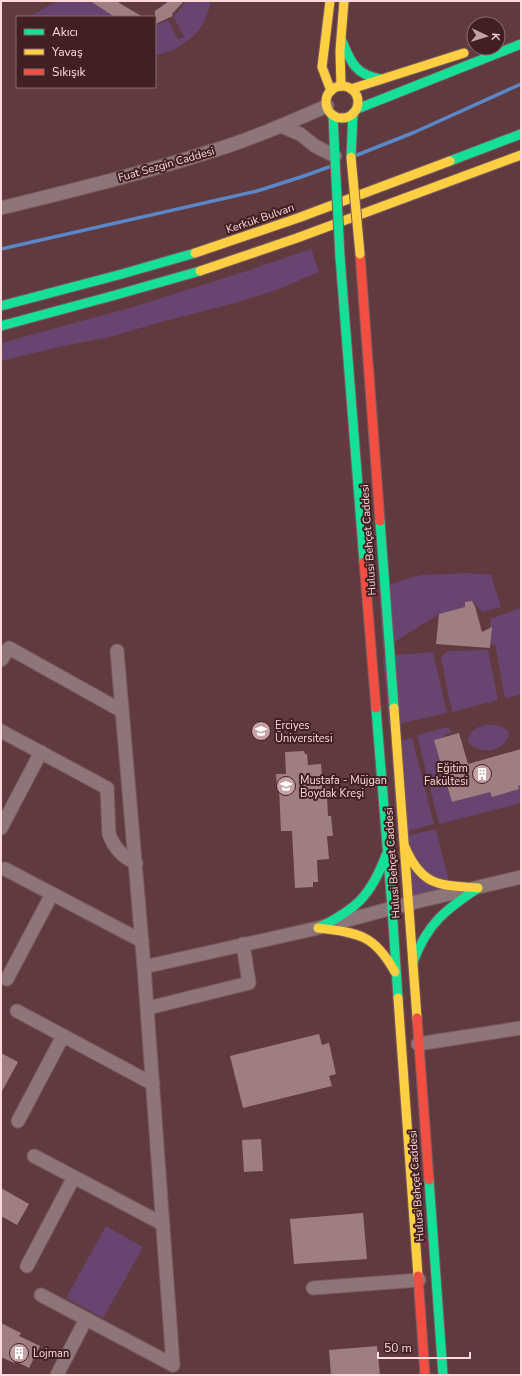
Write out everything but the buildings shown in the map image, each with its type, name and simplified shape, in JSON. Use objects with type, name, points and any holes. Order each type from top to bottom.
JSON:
[{"type":"street","points":[[330,1],[322,67],[331,91]]},
{"type":"street","points":[[341,86],[340,37],[344,1]]},
{"type":"street","points":[[340,37],[349,58],[357,70],[369,78],[381,79]]},
{"type":"street","points":[[466,53],[355,88],[341,86],[331,91],[326,101],[330,111],[344,118],[355,111],[521,44]]},
{"type":"street","points":[[355,88],[358,98],[355,111]]},
{"type":"street","name":"Hulusi Behçet Caddesi","points":[[330,111],[335,158],[340,257],[392,908],[425,1375]]},
{"type":"street","name":"Fuat Sezgin Caddesi","points":[[1,208],[168,164],[230,145],[281,126],[330,111]]},
{"type":"street","name":"Hulusi Behçet Caddesi","points":[[355,111],[351,157],[360,254],[402,840],[443,1375]]},
{"type":"street","points":[[281,126],[300,134],[315,146],[335,158]]},
{"type":"street","name":"Kerkük Bulvarı","points":[[1,306],[114,277],[198,252],[368,192],[521,134]]},
{"type":"street","points":[[1,326],[116,296],[224,263],[294,239],[521,155]]},
{"type":"street","points":[[1,660],[9,648],[122,710]]},
{"type":"street","points":[[41,1295],[173,1365],[148,1008],[117,651]]},
{"type":"street","points":[[1,731],[107,788],[111,840],[122,856],[136,863]]},
{"type":"street","points":[[1,828],[41,752]]},
{"type":"street","points":[[402,840],[412,860],[423,874],[430,879],[445,886],[478,888]]},
{"type":"street","points":[[318,928],[349,911],[362,901],[375,882],[387,852]]},
{"type":"street","points":[[5,869],[142,941]]},
{"type":"street","points":[[144,967],[318,928],[407,904],[521,878]]},
{"type":"street","points":[[412,966],[419,946],[443,912],[478,888]]},
{"type":"street","points":[[7,979],[52,894]]},
{"type":"street","points":[[318,928],[354,932],[369,939],[382,951],[396,975]]},
{"type":"street","points":[[148,1008],[250,983],[243,944]]},
{"type":"street","points":[[17,1011],[153,1084]]},
{"type":"street","points":[[418,1044],[521,1028]]},
{"type":"street","points":[[18,1121],[63,1036]]},
{"type":"street","points":[[34,1156],[163,1224]]},
{"type":"street","points":[[27,1266],[74,1177]]},
{"type":"street","points":[[313,1288],[418,1280]]},
{"type":"street","points":[[57,1375],[86,1319]]},
{"type":"shaded area","points":[[58,1],[90,1],[113,15],[112,16],[30,16]]},
{"type":"shaded area","points":[[186,1],[211,1],[204,22],[192,38],[176,48],[156,56],[156,26],[168,20],[178,39],[184,37],[173,16]]},
{"type":"shaded area","points":[[311,249],[319,272],[276,290],[239,302],[157,323],[110,337],[58,347],[1,361],[1,343],[133,307]]},
{"type":"shaded area","points":[[469,573],[491,575],[501,607],[483,612],[472,601],[465,602],[465,607],[439,614],[383,649],[379,589],[399,581],[422,575]]},
{"type":"shaded area","points":[[521,608],[521,694],[505,699],[495,644],[491,645],[490,619]]},
{"type":"shaded area","points":[[488,650],[498,700],[452,712],[441,657],[448,651]]},
{"type":"shaded area","points":[[433,652],[447,713],[389,726],[383,656]]},
{"type":"shaded area","points":[[485,725],[498,726],[507,730],[509,733],[507,740],[503,745],[491,750],[485,750],[478,749],[468,741],[474,730]]},
{"type":"shaded area","points":[[448,727],[452,732],[435,740],[452,802],[461,800],[461,797],[490,792],[492,797],[519,789],[518,786],[521,785],[521,803],[439,824],[417,735]]},
{"type":"shaded area","points":[[412,738],[434,824],[397,834],[391,743]]},
{"type":"shaded area","points":[[436,829],[451,890],[421,897],[410,895],[397,838]]},
{"type":"shaded area","points":[[106,1226],[143,1247],[103,1318],[66,1298]]},
{"type":"waterway","points":[[357,155],[415,132],[521,84]]},
{"type":"waterway","points":[[1,249],[257,191],[329,167]]},
{"type":"traffic: fast","points":[[342,41],[348,56],[360,71],[381,79]]},
{"type":"traffic: fast","points":[[357,109],[521,44]]},
{"type":"traffic: fast","points":[[351,157],[353,113]]},
{"type":"traffic: fast","points":[[333,115],[335,159]]},
{"type":"traffic: fast","points":[[450,161],[521,134]]},
{"type":"traffic: fast","points":[[335,159],[340,257]]},
{"type":"traffic: fast","points":[[1,306],[195,253]]},
{"type":"traffic: fast","points":[[340,257],[364,562]]},
{"type":"traffic: fast","points":[[1,326],[200,271]]},
{"type":"traffic: fast","points":[[380,521],[394,708]]},
{"type":"traffic: fast","points":[[376,708],[398,998]]},
{"type":"traffic: fast","points":[[318,928],[343,914],[361,900],[374,881],[386,855]]},
{"type":"traffic: fast","points":[[413,962],[424,938],[438,919],[478,888]]},
{"type":"traffic: fast","points":[[429,1180],[443,1375]]},
{"type":"traffic: slow","points":[[330,1],[322,67],[331,91]]},
{"type":"traffic: slow","points":[[341,86],[340,51],[344,1]]},
{"type":"traffic: slow","points":[[351,89],[464,53]]},
{"type":"traffic: slow","points":[[342,86],[351,89],[355,93],[358,102],[355,111],[351,115],[342,118],[333,115],[329,111],[326,102],[329,93],[333,89],[342,86]]},
{"type":"traffic: slow","points":[[200,271],[297,238],[521,155]]},
{"type":"traffic: slow","points":[[351,157],[360,254]]},
{"type":"traffic: slow","points":[[195,253],[298,218],[450,161]]},
{"type":"traffic: slow","points":[[394,708],[417,1018]]},
{"type":"traffic: slow","points":[[405,847],[411,860],[418,870],[426,877],[443,884],[478,888]]},
{"type":"traffic: slow","points":[[318,928],[354,934],[364,938],[380,950],[395,972]]},
{"type":"traffic: slow","points":[[398,998],[418,1276]]},
{"type":"traffic: jam","points":[[360,254],[380,521]]},
{"type":"traffic: jam","points":[[364,562],[376,708]]},
{"type":"traffic: jam","points":[[417,1018],[429,1180]]},
{"type":"traffic: jam","points":[[418,1276],[425,1375]]},
{"type":"place","name":"Erciyes Üniversitesi","points":[[261,731]]},
{"type":"place","name":"Eğitim Fakültesi","points":[[482,774]]},
{"type":"place","name":"Mustafa - Müjgan Boydak Kreşi","points":[[286,786]]},
{"type":"place","name":"Lojman","points":[[19,1353]]}]
